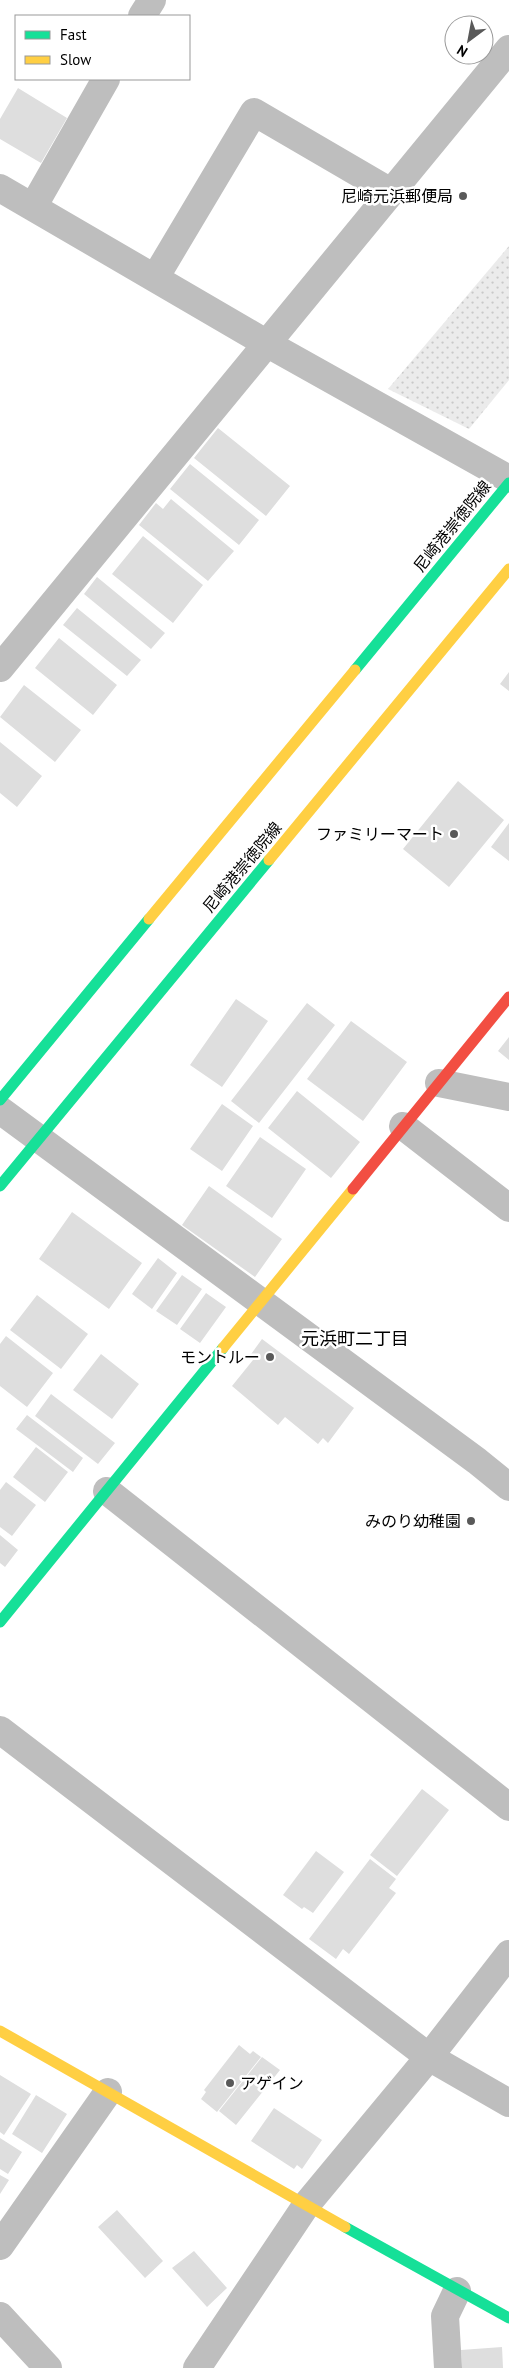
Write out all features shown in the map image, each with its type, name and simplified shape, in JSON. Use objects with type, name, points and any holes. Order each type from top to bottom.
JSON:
[{"type":"main road","name":"尼崎港崇徳院線","points":[[0,1100],[509,481]]},
{"type":"main road","name":"尼崎港崇徳院線","points":[[0,1186],[509,569]]},
{"type":"main road","points":[[0,1622],[509,997]]},
{"type":"main road","points":[[0,2031],[509,2318]]},
{"type":"street","points":[[143,15],[152,0]]},
{"type":"street","points":[[0,668],[509,49]]},
{"type":"street","points":[[33,207],[105,80]]},
{"type":"street","points":[[155,278],[254,112],[391,192]]},
{"type":"street","points":[[0,188],[266,343],[509,481]]},
{"type":"street","points":[[438,1084],[509,1097]]},
{"type":"street","points":[[0,1110],[477,1461],[509,1488]]},
{"type":"street","points":[[403,1126],[509,1208]]},
{"type":"street","points":[[107,1491],[509,1807]]},
{"type":"street","points":[[0,1730],[429,2057],[509,2103]]},
{"type":"street","points":[[197,2368],[307,2204],[429,2057],[509,1954]]},
{"type":"street","points":[[0,2246],[108,2092]]},
{"type":"street","points":[[448,2368],[445,2316],[457,2290]]},
{"type":"street","points":[[0,2316],[48,2368]]},
{"type":"shaded area","points":[[509,246],[509,380],[469,429],[388,389]]},
{"type":"building","points":[[18,88],[67,118],[41,163],[0,139],[0,119]]},
{"type":"building","points":[[218,428],[290,486],[266,516],[194,458]]},
{"type":"building","points":[[190,464],[259,520],[239,545],[170,489]]},
{"type":"building","points":[[171,499],[234,551],[208,581],[139,525],[156,503],[163,509]]},
{"type":"building","points":[[143,536],[203,585],[173,623],[112,574]]},
{"type":"building","points":[[97,577],[165,633],[151,649],[84,594]]},
{"type":"building","points":[[77,608],[141,660],[127,676],[63,625]]},
{"type":"building","points":[[59,638],[117,685],[93,715],[35,668]]},
{"type":"building","points":[[509,672],[509,691],[500,684]]},
{"type":"building","points":[[24,685],[81,730],[55,762],[0,717]]},
{"type":"building","points":[[0,742],[42,776],[17,807],[0,793]]},
{"type":"building","name":"ファミリーマート","points":[[458,781],[504,820],[449,887],[403,849]]},
{"type":"building","points":[[509,823],[509,861],[491,847]]},
{"type":"building","points":[[236,999],[268,1021],[222,1087],[190,1065]]},
{"type":"building","points":[[307,1003],[335,1025],[259,1123],[231,1101]]},
{"type":"building","points":[[351,1021],[407,1062],[363,1121],[307,1079]]},
{"type":"building","points":[[509,1037],[509,1060],[498,1051]]},
{"type":"building","points":[[297,1091],[360,1142],[331,1178],[268,1128]]},
{"type":"building","points":[[222,1104],[253,1126],[222,1171],[190,1149]]},
{"type":"building","points":[[260,1137],[306,1169],[272,1218],[226,1186]]},
{"type":"building","points":[[209,1186],[282,1239],[255,1277],[182,1225]]},
{"type":"building","points":[[72,1212],[142,1263],[109,1309],[39,1259]]},
{"type":"building","points":[[158,1258],[177,1273],[152,1309],[132,1294]]},
{"type":"building","points":[[182,1275],[202,1289],[177,1325],[156,1311]]},
{"type":"building","points":[[206,1293],[226,1307],[200,1343],[180,1329]]},
{"type":"building","points":[[37,1295],[88,1334],[61,1369],[10,1330]]},
{"type":"building","points":[[6,1336],[53,1373],[27,1407],[0,1386],[0,1344]]},
{"type":"building","points":[[262,1339],[354,1408],[328,1443],[323,1438],[318,1444],[285,1417],[278,1425],[232,1386],[253,1360],[249,1357]]},
{"type":"building","points":[[101,1354],[139,1384],[112,1419],[73,1390]]},
{"type":"building","points":[[51,1394],[115,1443],[98,1464],[35,1416]]},
{"type":"building","points":[[27,1415],[83,1458],[73,1472],[16,1429]]},
{"type":"building","points":[[36,1447],[68,1472],[45,1502],[13,1477]]},
{"type":"building","points":[[6,1482],[36,1505],[12,1536],[0,1527],[0,1490]]},
{"type":"building","points":[[0,1535],[18,1550],[5,1567],[0,1563]]},
{"type":"building","points":[[422,1789],[449,1810],[397,1876],[370,1855]]},
{"type":"building","points":[[316,1851],[344,1872],[313,1913],[304,1907],[302,1909],[283,1895]]},
{"type":"building","points":[[370,1859],[396,1879],[389,1888],[396,1893],[349,1954],[343,1949],[336,1959],[309,1939]]},
{"type":"building","points":[[239,2045],[250,2054],[253,2051],[261,2057],[217,2112],[201,2099],[206,2092],[204,2090]]},
{"type":"building","points":[[262,2057],[280,2070],[236,2125],[219,2111]]},
{"type":"building","points":[[0,2075],[31,2094],[4,2135],[0,2132]]},
{"type":"building","points":[[36,2095],[67,2114],[42,2153],[12,2134]]},
{"type":"building","points":[[274,2108],[322,2140],[302,2169],[297,2165],[294,2169],[251,2141]]},
{"type":"building","points":[[0,2138],[22,2152],[8,2174],[0,2169]]},
{"type":"building","points":[[0,2175],[9,2180],[0,2194]]},
{"type":"building","points":[[117,2210],[163,2261],[145,2278],[98,2227]]},
{"type":"building","points":[[194,2251],[227,2288],[207,2307],[172,2268]]},
{"type":"building","points":[[502,2347],[503,2368],[462,2368],[461,2350]]},
{"type":"traffic: fast","points":[[355,670],[509,483]]},
{"type":"traffic: fast","points":[[0,1186],[269,860]]},
{"type":"traffic: fast","points":[[0,1100],[149,919]]},
{"type":"traffic: fast","points":[[0,1622],[223,1348]]},
{"type":"traffic: fast","points":[[345,2227],[509,2318]]},
{"type":"traffic: slow","points":[[269,860],[509,569]]},
{"type":"traffic: slow","points":[[149,919],[355,670]]},
{"type":"traffic: slow","points":[[223,1348],[353,1189]]},
{"type":"traffic: slow","points":[[0,2031],[345,2227]]},
{"type":"traffic: jam","points":[[353,1189],[509,997]]},
{"type":"place","name":"尼崎元浜郵便局","points":[[463,196]]},
{"type":"place","name":"ファミリーマート","points":[[454,834]]},
{"type":"place","name":"モントルー","points":[[270,1357]]},
{"type":"place","name":"みのり幼稚園","points":[[471,1521]]},
{"type":"place","name":"アゲイン","points":[[230,2083]]},
{"type":"district","name":"元浜町二丁目","points":[[355,1338]]}]
